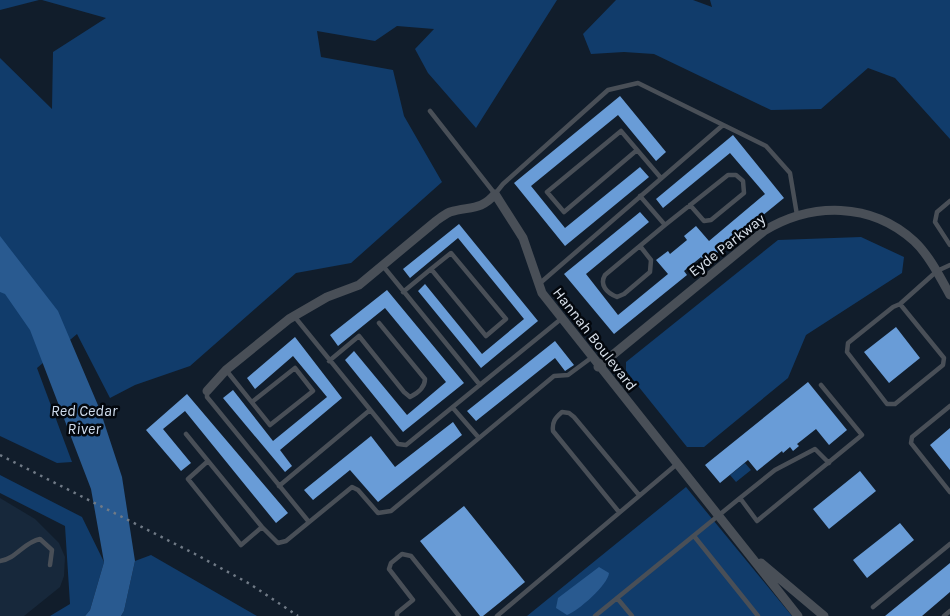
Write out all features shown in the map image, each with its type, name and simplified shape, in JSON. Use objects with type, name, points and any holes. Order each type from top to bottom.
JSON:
[{"type":"street","points":[[207,390],[226,370],[294,316],[327,297],[359,285],[436,221],[450,212],[467,210],[488,203],[495,194]]},
{"type":"street","name":"Hannah Boulevard","points":[[495,194],[523,238],[542,293],[598,367],[798,616]]},
{"type":"street","name":"Eyde Parkway","points":[[598,367],[764,232],[782,220],[797,215],[840,209],[881,218],[914,241],[937,271],[950,295]]},
{"type":"street","name":"Hannah Boulevard","points":[[749,553],[824,616]]},
{"type":"lane","points":[[430,111],[495,194],[503,184],[608,90],[638,83],[766,146],[790,173],[797,215]]},
{"type":"lane","points":[[538,284],[723,125]]},
{"type":"lane","points":[[637,150],[564,212],[547,192],[621,131],[661,178]]},
{"type":"lane","points":[[640,246],[651,260],[650,272],[624,294],[617,297],[609,294],[603,286],[602,280],[605,275],[640,246],[666,225],[690,205],[728,175],[736,175],[744,181],[744,192],[711,220],[704,221],[690,205]]},
{"type":"lane","points":[[640,196],[666,225]]},
{"type":"lane","points":[[950,201],[937,212],[935,222],[948,237],[950,244]]},
{"type":"lane","points":[[403,292],[431,269],[451,253],[506,320],[486,336],[431,269]]},
{"type":"lane","points":[[900,304],[944,358],[942,365],[895,404],[887,404],[847,352],[848,343],[893,306],[900,304],[937,271],[950,265]]},
{"type":"lane","points":[[382,266],[480,385]]},
{"type":"lane","points":[[294,316],[398,444],[406,444],[453,408],[561,319]]},
{"type":"lane","points":[[329,360],[359,336],[404,392],[410,397],[415,395],[421,389],[425,379],[379,323]]},
{"type":"lane","points":[[186,434],[262,527],[278,543],[286,541],[352,487],[358,490],[378,513],[391,510],[554,376],[568,375],[591,358]]},
{"type":"lane","points":[[226,370],[252,402],[270,424],[312,391],[295,368],[252,402]]},
{"type":"lane","points":[[740,498],[758,521],[862,436],[821,385]]},
{"type":"lane","points":[[207,390],[207,397],[309,522]]},
{"type":"lane","points":[[950,406],[912,437],[911,443],[950,492]]},
{"type":"lane","points":[[453,408],[479,438]]},
{"type":"lane","points":[[279,486],[370,410]]},
{"type":"lane","points":[[619,512],[553,431],[552,423],[556,417],[562,412],[569,413],[574,417],[638,495]]},
{"type":"lane","points":[[595,616],[775,470],[815,449],[829,463]]},
{"type":"lane","points":[[208,461],[188,479],[241,545],[262,527]]},
{"type":"lane","points":[[497,616],[677,464]]},
{"type":"lane","points":[[694,536],[758,616]]},
{"type":"lane","points":[[0,561],[12,557],[33,540],[40,539],[52,550],[50,565]]},
{"type":"lane","points":[[873,607],[950,544]]},
{"type":"lane","points":[[945,548],[950,554]]},
{"type":"lane","points":[[397,616],[397,613],[413,600],[389,569],[391,563],[402,554],[410,556],[459,616]]},
{"type":"lane","points":[[617,598],[632,616]]},
{"type":"lane","points":[[944,616],[950,611]]},
{"type":"shaded area","points":[[0,0],[39,0],[0,10]]},
{"type":"shaded area","points":[[42,0],[557,0],[476,128],[428,73],[415,49],[434,29],[397,26],[375,41],[317,31],[321,57],[393,70],[404,116],[442,182],[351,263],[296,273],[190,366],[135,385],[110,398],[77,334],[37,368],[72,462],[57,463],[0,436],[0,58],[52,109],[53,52],[106,18]]},
{"type":"shaded area","points":[[616,0],[693,0],[712,7],[710,0],[950,0],[950,139],[895,78],[868,68],[821,109],[771,110],[654,54],[624,52],[591,54],[583,34]]},
{"type":"shaded area","points":[[861,237],[904,257],[902,273],[806,335],[788,378],[704,447],[687,447],[626,371],[626,362],[778,240]]},
{"type":"shaded area","points":[[745,463],[751,470],[736,482],[730,475]]},
{"type":"shaded area","points":[[0,475],[82,517],[104,562],[90,610],[85,616],[50,616],[70,604],[65,526],[0,493]]},
{"type":"shaded area","points":[[686,487],[792,616],[527,616]]},
{"type":"shaded area","points":[[0,498],[35,519],[59,543],[65,557],[64,576],[60,587],[24,616],[0,616]]},
{"type":"shaded area","points":[[151,555],[257,616],[121,616],[124,611],[135,561]]},
{"type":"water","name":"Red Cedar River","points":[[0,236],[58,311],[100,410],[122,477],[135,561],[124,611],[121,616],[85,616],[90,610],[104,562],[91,489],[30,330],[5,294],[0,292]]},
{"type":"water","points":[[599,567],[609,573],[604,584],[592,597],[567,615],[556,608],[558,598]]},
{"type":"building","points":[[620,96],[666,152],[656,161],[618,115],[531,186],[565,228],[640,167],[649,177],[565,246],[514,183]]},
{"type":"building","points":[[733,135],[784,198],[705,263],[701,257],[684,271],[687,275],[614,334],[564,274],[640,212],[649,222],[586,274],[618,315],[668,274],[656,260],[668,251],[670,254],[687,240],[684,236],[696,226],[709,241],[765,194],[730,153],[663,208],[656,199]]},
{"type":"building","points":[[459,224],[538,321],[481,368],[418,291],[425,284],[482,354],[524,319],[458,238],[410,278],[403,269]]},
{"type":"building","points":[[387,290],[464,383],[403,432],[345,360],[354,351],[407,415],[446,382],[385,308],[338,346],[330,335]]},
{"type":"building","points":[[896,327],[920,358],[889,383],[864,352]]},
{"type":"building","points":[[295,337],[342,398],[280,450],[292,466],[285,472],[223,398],[233,390],[273,441],[327,397],[293,356],[255,389],[247,378]]},
{"type":"building","points":[[555,341],[574,365],[565,371],[555,358],[476,421],[467,411]]},
{"type":"building","points":[[808,382],[847,430],[829,445],[816,429],[797,444],[799,446],[793,451],[790,447],[783,453],[782,451],[757,471],[748,460],[720,483],[705,465]]},
{"type":"building","points":[[187,394],[288,513],[276,523],[185,411],[163,429],[191,463],[181,471],[146,430]]},
{"type":"building","points":[[453,422],[462,435],[378,502],[350,470],[313,500],[304,490],[371,436],[395,467]]},
{"type":"building","points":[[950,428],[950,470],[930,445]]},
{"type":"building","points":[[860,471],[876,491],[829,529],[813,509]]},
{"type":"building","points":[[464,506],[525,582],[483,616],[480,616],[420,541]]},
{"type":"building","points":[[900,523],[914,540],[867,578],[853,560]]},
{"type":"building","points":[[950,563],[950,592],[922,616],[885,616]]},
{"type":"railway","points":[[0,455],[195,554],[250,584],[298,616]]}]
